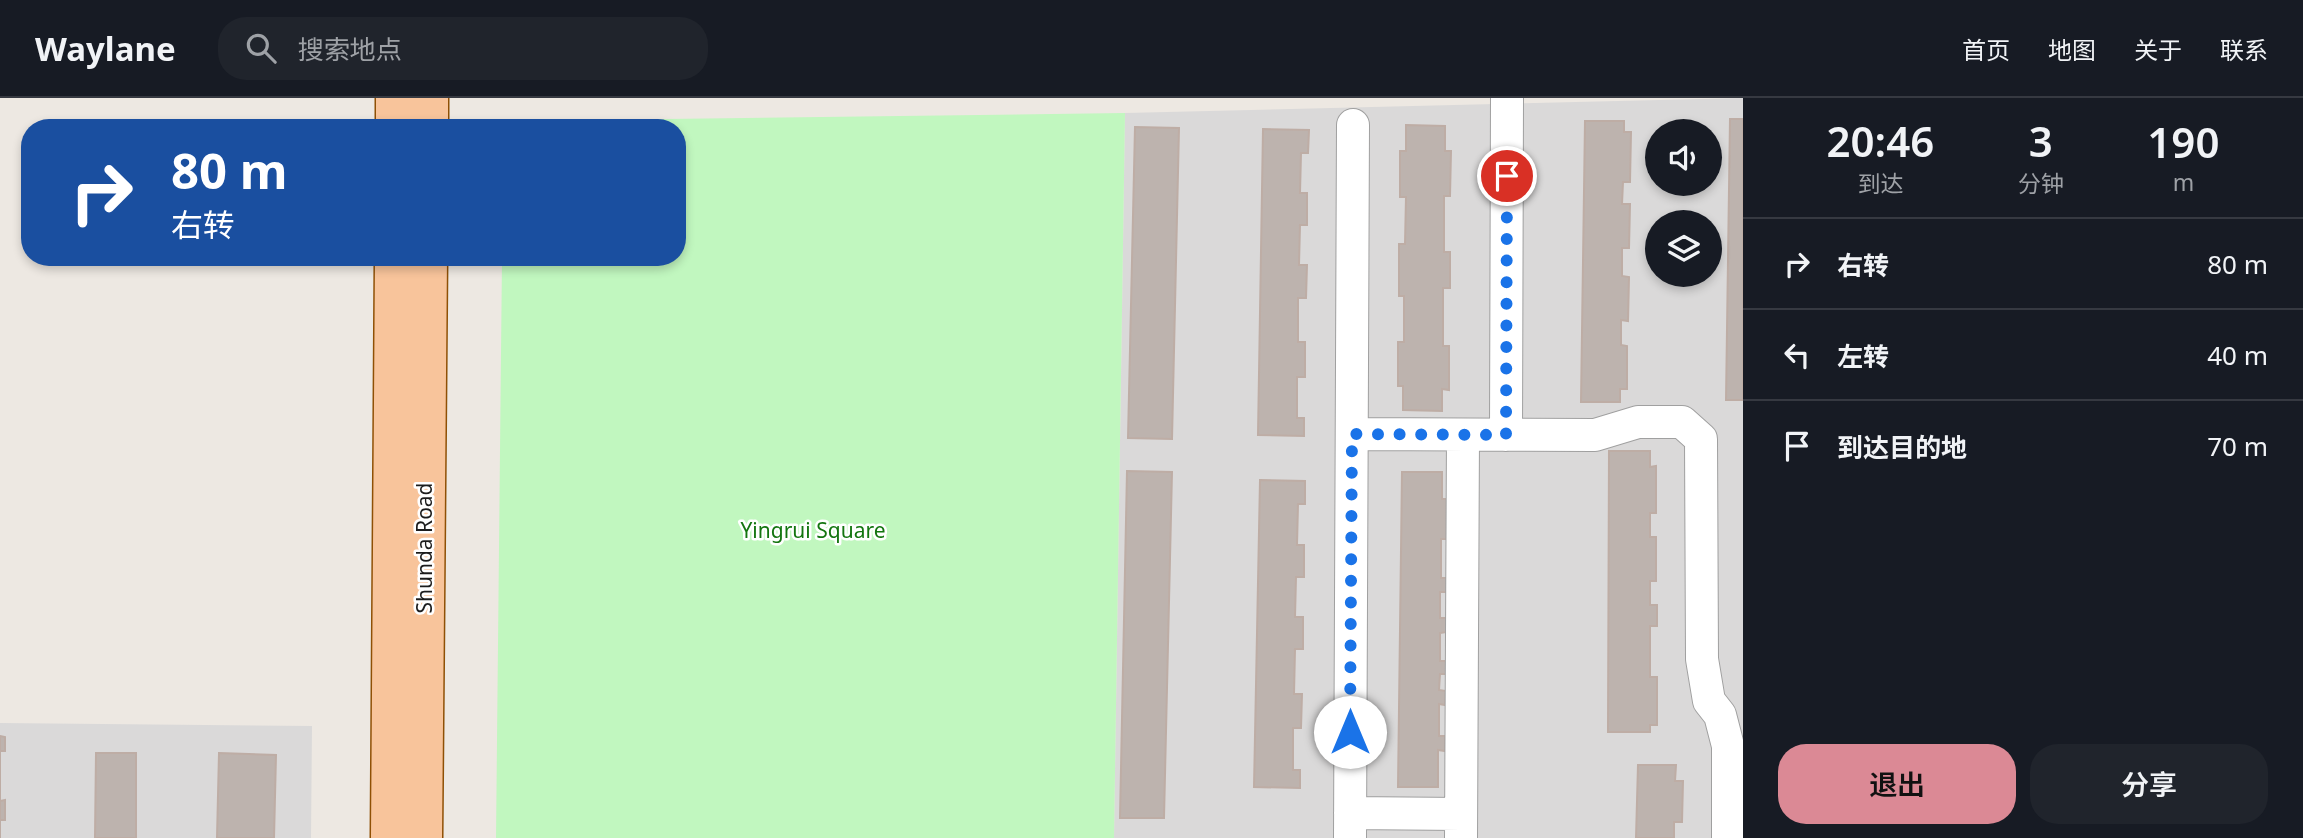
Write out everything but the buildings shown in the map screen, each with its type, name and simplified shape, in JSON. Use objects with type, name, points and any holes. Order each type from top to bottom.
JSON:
[{"type":"main road","points":[[395,98],[395,119]]},
{"type":"main road","points":[[429,98],[429,119]]},
{"type":"main road","name":"Shunda Road","points":[[390,838],[394,266]]},
{"type":"main road","name":"Shunda Road","points":[[423,838],[428,266]]},
{"type":"lane","points":[[1506,435],[1507,98]]},
{"type":"lane","points":[[1353,125],[1350,826],[1461,826],[1463,435]]},
{"type":"lane","points":[[1352,434],[1595,436],[1639,422],[1682,422],[1701,439],[1702,659],[1709,701],[1720,715],[1728,747],[1728,838]]},
{"type":"shaded area","points":[[1743,98],[1743,838],[1114,838],[1125,113]]},
{"type":"shaded area","points":[[0,723],[312,726],[311,838],[0,838]]},
{"type":"green space","name":"Yingrui Square","points":[[1125,113],[1114,838],[496,838],[502,266],[686,266],[686,119],[659,119]]},
{"type":"route","points":[[1350,732],[1352,434],[1506,435],[1507,176]]}]
